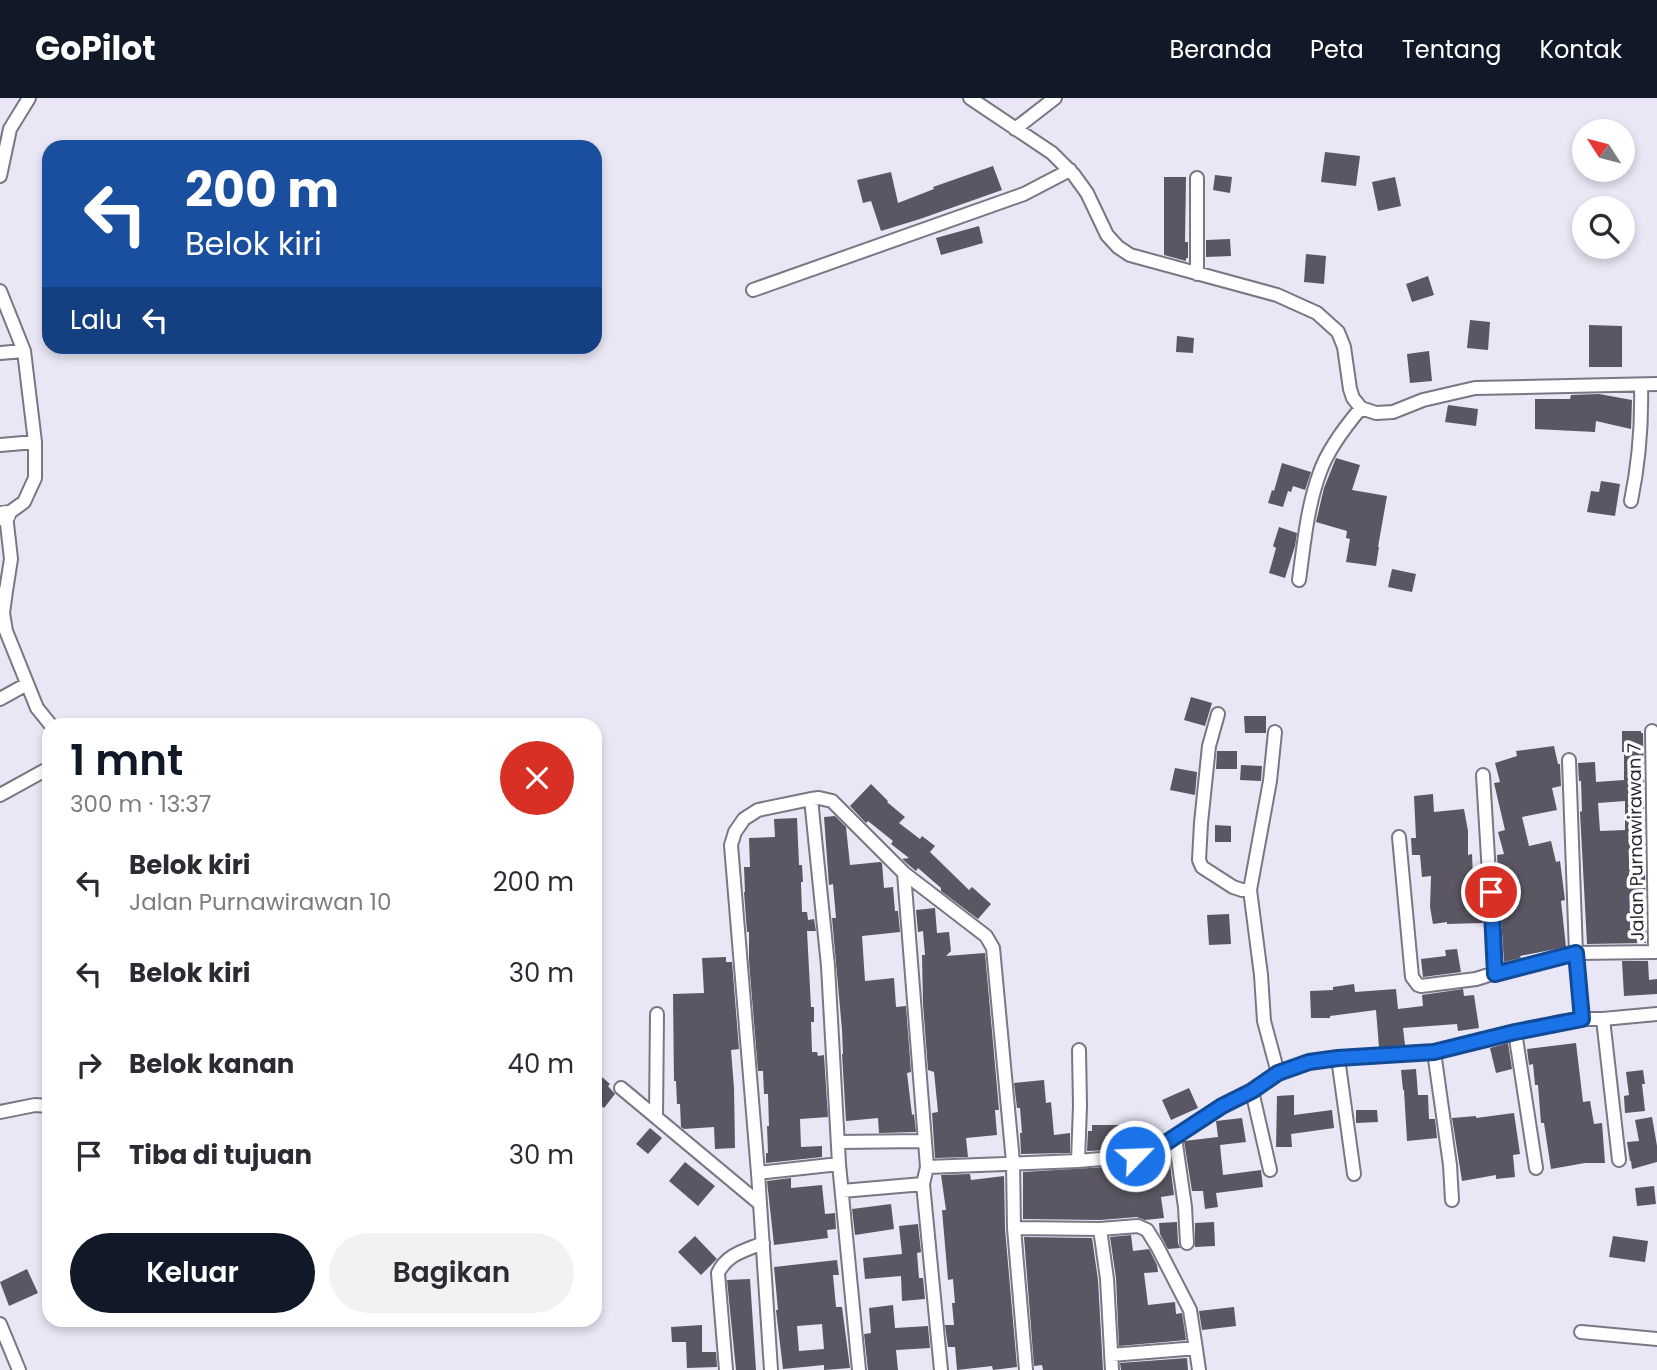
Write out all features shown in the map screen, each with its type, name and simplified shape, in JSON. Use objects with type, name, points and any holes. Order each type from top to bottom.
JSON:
[{"type":"street","points":[[0,177],[5,129],[29,98]]},
{"type":"street","points":[[970,98],[1052,153],[1070,170],[1087,193],[1107,234],[1118,247],[1130,255],[1277,295],[1317,313],[1338,332],[1344,347],[1350,389],[1361,408],[1376,413],[1393,412],[1423,400],[1475,388],[1657,384]]},
{"type":"street","points":[[1015,129],[1055,98]]},
{"type":"street","points":[[753,290],[1024,194],[1070,170]]},
{"type":"street","points":[[1197,274],[1198,178]]},
{"type":"street","points":[[0,291],[24,351],[35,442],[35,478],[24,502],[3,515],[11,559],[3,592],[3,612],[6,631],[27,684],[37,708],[45,718]]},
{"type":"street","points":[[0,354],[24,351]]},
{"type":"street","points":[[1631,501],[1642,417],[1642,385]]},
{"type":"street","points":[[1298,580],[1307,516],[1320,471],[1344,427],[1361,408]]},
{"type":"street","points":[[0,445],[35,442]]},
{"type":"street","points":[[0,699],[27,684]]},
{"type":"street","points":[[1217,714],[1209,746],[1199,860],[1202,867],[1233,887],[1250,890]]},
{"type":"street","name":"Jalan Purnawirawan 7","points":[[1652,731],[1656,951]]},
{"type":"street","points":[[1275,732],[1270,781],[1250,890],[1264,1021],[1278,1073]]},
{"type":"street","points":[[1569,760],[1576,953],[1582,1019]]},
{"type":"street","points":[[0,795],[42,772]]},
{"type":"street","points":[[1483,775],[1495,974]]},
{"type":"street","points":[[771,1370],[731,845],[744,819],[758,810],[819,798],[832,801],[904,873],[986,936],[993,948],[1013,1162],[1014,1228],[1026,1370]]},
{"type":"street","points":[[811,799],[828,966],[839,1164],[859,1370]]},
{"type":"street","points":[[1399,837],[1412,978],[1421,986],[1476,979],[1576,953],[1656,951]]},
{"type":"street","points":[[904,873],[928,1167],[923,1184],[941,1370]]},
{"type":"street","points":[[656,1117],[657,1014]]},
{"type":"street","points":[[928,1167],[1135,1156],[1161,1146],[1278,1073],[1309,1062],[1434,1052],[1582,1019],[1657,1014]]},
{"type":"street","points":[[1603,1019],[1619,1160]]},
{"type":"street","points":[[1515,1032],[1536,1167]]},
{"type":"street","points":[[1078,1161],[1079,1049]]},
{"type":"street","points":[[1434,1052],[1450,1165],[1452,1200]]},
{"type":"street","points":[[1338,1058],[1354,1174]]},
{"type":"street","points":[[621,1088],[759,1203]]},
{"type":"street","points":[[1252,1091],[1270,1170]]},
{"type":"street","points":[[0,1112],[42,1106]]},
{"type":"street","points":[[1175,1137],[1187,1243]]},
{"type":"street","points":[[838,1142],[924,1141]]},
{"type":"street","points":[[758,1173],[839,1164]]},
{"type":"street","points":[[842,1191],[923,1184]]},
{"type":"street","points":[[1014,1228],[1100,1229],[1138,1226],[1147,1230],[1190,1310],[1199,1370]]},
{"type":"street","points":[[1100,1229],[1107,1279],[1112,1370]]},
{"type":"street","points":[[726,1370],[718,1273],[724,1262],[733,1255],[763,1243]]},
{"type":"street","points":[[0,1324],[19,1370]]},
{"type":"street","points":[[1581,1332],[1657,1339]]},
{"type":"street","points":[[1111,1355],[1196,1349]]},
{"type":"building","points":[[1325,152],[1360,156],[1356,186],[1321,182]]},
{"type":"building","points":[[993,166],[1002,190],[881,231],[871,201],[863,203],[857,180],[891,172],[898,203],[934,189],[933,187]]},
{"type":"building","points":[[1215,175],[1232,177],[1230,193],[1213,190]]},
{"type":"building","points":[[1164,177],[1186,177],[1186,261],[1164,255]]},
{"type":"building","points":[[1395,177],[1401,206],[1378,211],[1372,182]]},
{"type":"building","points":[[979,226],[983,243],[941,255],[936,238]]},
{"type":"building","points":[[1230,239],[1231,256],[1206,257],[1206,240]]},
{"type":"building","points":[[1306,254],[1326,256],[1324,284],[1304,282]]},
{"type":"building","points":[[1428,276],[1434,295],[1412,302],[1406,284]]},
{"type":"building","points":[[1470,320],[1490,322],[1488,350],[1467,348]]},
{"type":"building","points":[[1589,325],[1622,326],[1622,367],[1589,367]]},
{"type":"building","points":[[1177,336],[1194,338],[1193,353],[1176,352]]},
{"type":"building","points":[[1429,351],[1432,381],[1410,383],[1407,354]]},
{"type":"building","points":[[1599,394],[1632,400],[1631,429],[1596,421],[1595,432],[1535,429],[1535,399],[1570,399],[1571,395]]},
{"type":"building","points":[[1448,405],[1478,409],[1476,426],[1445,422]]},
{"type":"building","points":[[1336,458],[1360,465],[1352,490],[1387,496],[1376,566],[1346,562],[1350,539],[1346,538],[1347,531],[1316,522],[1324,488]]},
{"type":"building","points":[[1282,463],[1311,472],[1305,490],[1293,486],[1291,492],[1288,491],[1283,507],[1268,503]]},
{"type":"building","points":[[1601,481],[1620,484],[1615,516],[1587,512],[1591,491],[1599,492]]},
{"type":"building","points":[[1279,527],[1297,533],[1285,578],[1269,573]]},
{"type":"building","points":[[1392,569],[1416,574],[1412,592],[1388,587]]},
{"type":"building","points":[[1191,697],[1212,703],[1205,726],[1184,720]]},
{"type":"building","points":[[1244,716],[1266,716],[1266,733],[1245,733]]},
{"type":"building","points":[[1622,731],[1643,733],[1646,943],[1587,944],[1580,812],[1581,781],[1578,763],[1595,762],[1596,782],[1624,780]],"holes":[[[1625,801],[1625,830],[1600,831],[1598,803]]]},
{"type":"building","points":[[1554,746],[1560,764],[1561,786],[1552,788],[1557,810],[1522,817],[1529,846],[1551,841],[1556,862],[1560,861],[1565,900],[1561,901],[1566,947],[1504,962],[1497,855],[1504,854],[1498,832],[1505,830],[1494,783],[1500,782],[1495,763],[1517,756],[1516,751]]},
{"type":"building","points":[[1217,751],[1237,751],[1237,769],[1216,769]]},
{"type":"building","points":[[1241,765],[1262,766],[1261,781],[1240,780]]},
{"type":"building","points":[[1175,768],[1197,772],[1195,795],[1170,790]]},
{"type":"building","points":[[871,784],[905,817],[899,823],[920,839],[922,836],[935,846],[930,852],[969,890],[972,887],[991,904],[978,919],[941,891],[941,888],[918,868],[916,871],[902,859],[909,858],[891,844],[893,841],[868,821],[866,823],[850,806]]},
{"type":"building","points":[[1433,794],[1434,812],[1464,809],[1468,855],[1472,854],[1473,878],[1480,878],[1483,923],[1433,924],[1430,907],[1431,876],[1422,877],[1420,855],[1412,855],[1411,838],[1416,838],[1414,796]]},
{"type":"building","points":[[835,816],[846,827],[850,865],[882,863],[884,888],[893,887],[900,932],[862,936],[865,981],[894,978],[896,1007],[906,1006],[911,1072],[907,1073],[916,1132],[879,1133],[878,1118],[846,1121],[842,1030],[832,918],[836,918],[833,884],[829,885],[824,817]]},
{"type":"building","points":[[797,818],[799,865],[802,865],[803,882],[802,912],[807,912],[808,920],[814,919],[816,931],[807,931],[811,1007],[814,1007],[814,1022],[811,1022],[812,1052],[817,1052],[818,1056],[824,1055],[828,1117],[800,1119],[801,1147],[822,1146],[822,1157],[766,1163],[768,1094],[764,1094],[763,1071],[758,1071],[744,867],[750,867],[749,838],[775,837],[774,819]]},
{"type":"building","points":[[1215,825],[1231,826],[1231,842],[1215,842]]},
{"type":"building","points":[[935,908],[937,933],[949,932],[951,951],[946,956],[985,953],[999,1110],[995,1110],[997,1135],[966,1138],[968,1157],[935,1158],[932,1113],[938,1112],[934,1072],[928,1070],[923,1004],[922,955],[925,955],[923,931],[918,932],[916,910]]},
{"type":"building","points":[[1229,914],[1231,944],[1209,945],[1207,915]]},
{"type":"building","points":[[1457,949],[1461,972],[1423,977],[1421,959],[1446,956],[1445,950]]},
{"type":"building","points":[[726,957],[726,962],[732,962],[739,1049],[731,1050],[735,1148],[715,1149],[714,1127],[681,1127],[680,1104],[677,1104],[674,1081],[673,994],[704,993],[702,958]]},
{"type":"building","points":[[1622,961],[1648,961],[1649,980],[1657,979],[1657,994],[1624,996]]},
{"type":"building","points":[[1354,984],[1355,992],[1396,989],[1398,1009],[1423,1006],[1422,995],[1463,989],[1464,996],[1474,995],[1479,1028],[1458,1031],[1457,1024],[1403,1028],[1405,1045],[1379,1047],[1376,1010],[1330,1018],[1311,1018],[1310,991],[1333,990],[1333,987]]},
{"type":"building","points":[[1508,1043],[1512,1069],[1496,1073],[1490,1048]]},
{"type":"building","points":[[1576,1043],[1583,1102],[1590,1101],[1594,1124],[1602,1123],[1605,1163],[1585,1163],[1551,1169],[1544,1123],[1541,1123],[1538,1085],[1535,1085],[1533,1064],[1529,1065],[1527,1049]]},
{"type":"building","points":[[1416,1069],[1418,1095],[1428,1095],[1429,1119],[1435,1119],[1437,1138],[1407,1141],[1401,1070]]},
{"type":"building","points":[[1643,1070],[1645,1111],[1625,1113],[1624,1096],[1629,1095],[1626,1072]]},
{"type":"building","points":[[602,1077],[610,1084],[608,1086],[615,1094],[604,1108]]},
{"type":"building","points":[[1044,1080],[1046,1103],[1051,1102],[1054,1135],[1070,1133],[1070,1153],[1021,1154],[1020,1108],[1017,1108],[1014,1083]]},
{"type":"building","points":[[1189,1088],[1198,1108],[1171,1120],[1162,1100]]},
{"type":"building","points":[[1294,1095],[1294,1115],[1332,1110],[1334,1128],[1291,1134],[1292,1147],[1276,1147],[1277,1096]]},
{"type":"building","points":[[1356,1110],[1377,1110],[1378,1122],[1356,1123]]},
{"type":"building","points":[[1514,1113],[1520,1154],[1513,1155],[1515,1177],[1496,1179],[1496,1175],[1462,1181],[1452,1118]]},
{"type":"building","points":[[1652,1117],[1657,1162],[1632,1169],[1627,1142],[1639,1141],[1635,1120]]},
{"type":"building","points":[[1242,1118],[1246,1142],[1220,1145],[1223,1175],[1261,1170],[1263,1187],[1216,1193],[1218,1207],[1205,1209],[1203,1191],[1192,1191],[1184,1141],[1218,1137],[1216,1121]]},
{"type":"building","points":[[1092,1125],[1124,1125],[1124,1142],[1108,1150],[1087,1151],[1088,1131],[1092,1131]]},
{"type":"building","points":[[650,1128],[662,1138],[648,1154],[636,1144]]},
{"type":"building","points":[[685,1162],[715,1186],[698,1206],[669,1181]]},
{"type":"building","points":[[1170,1164],[1174,1195],[1161,1197],[1164,1218],[1023,1219],[1023,1172],[1123,1166],[1127,1167],[1128,1172]]},
{"type":"building","points":[[970,1174],[971,1180],[1004,1176],[1005,1229],[1017,1367],[993,1370],[992,1366],[957,1370],[955,1347],[948,1347],[945,1325],[954,1325],[952,1303],[955,1303],[953,1279],[948,1280],[942,1210],[946,1210],[941,1175]]},
{"type":"building","points":[[791,1178],[791,1188],[822,1185],[825,1214],[835,1213],[836,1229],[827,1230],[828,1238],[774,1245],[767,1181]]},
{"type":"building","points":[[1654,1186],[1656,1204],[1637,1206],[1635,1188]]},
{"type":"building","points":[[891,1204],[894,1229],[855,1235],[852,1209]]},
{"type":"building","points":[[1177,1222],[1180,1248],[1168,1249],[1160,1234],[1159,1223]]},
{"type":"building","points":[[1214,1222],[1215,1246],[1195,1247],[1195,1223]]},
{"type":"building","points":[[918,1224],[921,1252],[917,1253],[919,1278],[923,1278],[925,1299],[902,1301],[901,1276],[865,1279],[863,1258],[902,1254],[899,1226]]},
{"type":"building","points":[[1131,1235],[1133,1251],[1149,1249],[1157,1265],[1158,1272],[1144,1273],[1148,1305],[1175,1302],[1176,1314],[1182,1313],[1186,1340],[1119,1346],[1116,1278],[1110,1237]]},
{"type":"building","points":[[695,1236],[717,1259],[701,1275],[678,1252]]},
{"type":"building","points":[[1613,1236],[1648,1241],[1645,1262],[1609,1257]]},
{"type":"building","points":[[1024,1237],[1092,1238],[1098,1280],[1103,1370],[1043,1370],[1042,1365],[1034,1366]]},
{"type":"building","points":[[837,1260],[839,1275],[833,1275],[836,1307],[842,1307],[850,1368],[824,1370],[824,1365],[783,1369],[774,1267]],"holes":[[[822,1324],[824,1349],[799,1351],[797,1326]]]},
{"type":"building","points":[[27,1269],[38,1293],[9,1306],[0,1282]]},
{"type":"building","points":[[750,1279],[756,1370],[736,1370],[727,1280]]},
{"type":"building","points":[[893,1305],[895,1328],[928,1326],[930,1348],[896,1350],[898,1370],[868,1370],[864,1334],[871,1333],[869,1308]]},
{"type":"building","points":[[1234,1307],[1236,1326],[1202,1330],[1199,1311]]},
{"type":"building","points":[[702,1325],[702,1352],[716,1352],[717,1367],[687,1368],[686,1342],[672,1342],[671,1327]]},
{"type":"building","points":[[1187,1358],[1188,1370],[1121,1370],[1120,1363]]},
{"type":"route","points":[[1135,1156],[1161,1146],[1278,1073],[1309,1062],[1434,1052],[1582,1019],[1576,953],[1495,974],[1491,892]]}]
